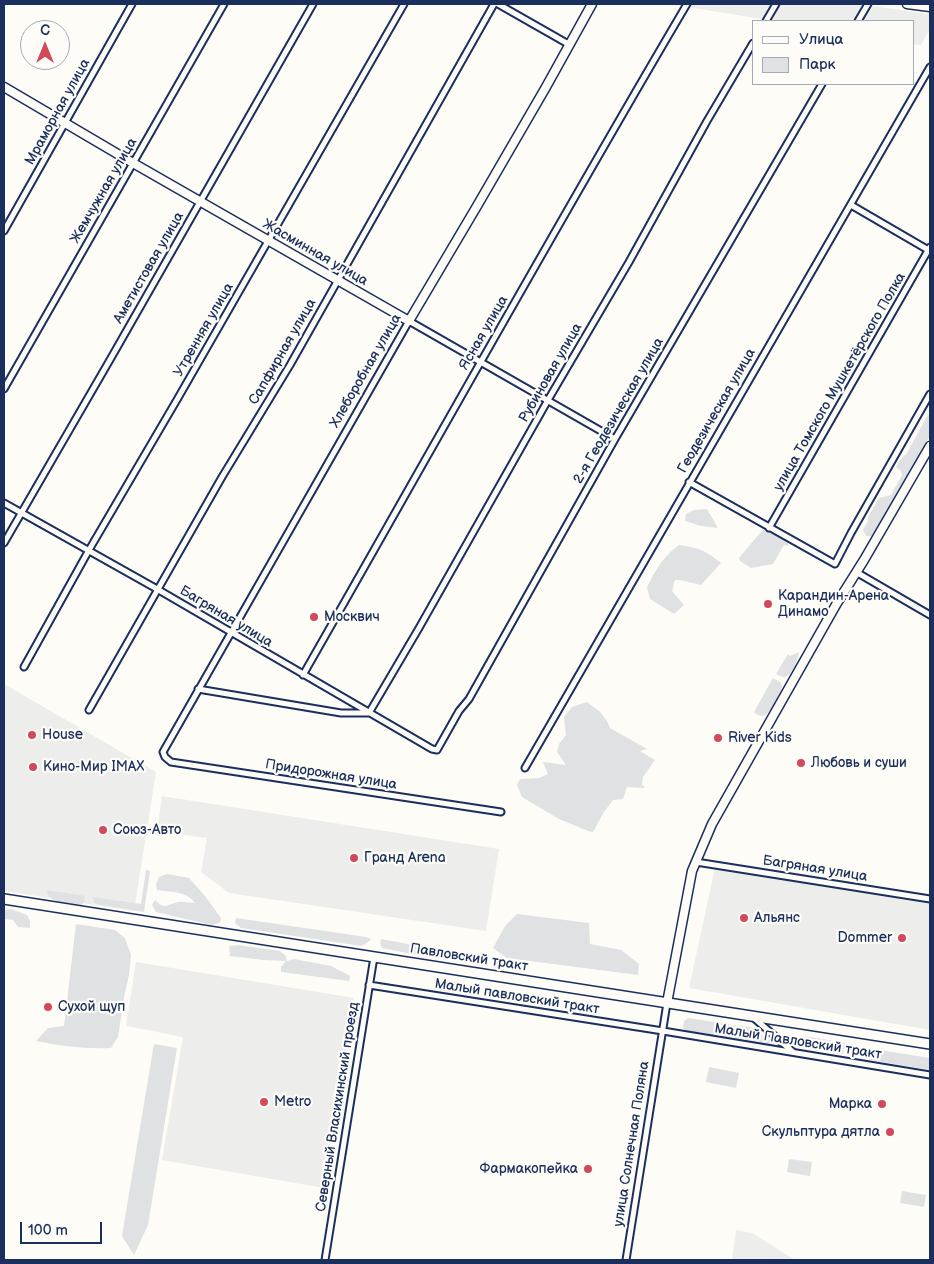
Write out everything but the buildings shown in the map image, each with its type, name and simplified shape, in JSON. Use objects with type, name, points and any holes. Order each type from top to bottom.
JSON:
[{"type":"main road","name":"Павловский тракт","points":[[4,898],[930,1044]]},
{"type":"street","name":"Мраморная улица","points":[[4,231],[132,4]]},
{"type":"street","name":"Жемчужная улица","points":[[4,389],[224,4]]},
{"type":"street","name":"Аметистовая улица","points":[[4,542],[314,4]]},
{"type":"street","name":"Утренняя улица","points":[[24,668],[89,550],[404,4]]},
{"type":"street","name":"Сапфирная улица","points":[[89,710],[222,477],[290,365],[494,4]]},
{"type":"street","points":[[498,4],[570,45]]},
{"type":"street","name":"Хлеборобная улица","points":[[163,752],[409,320],[477,206],[592,4]]},
{"type":"street","name":"Ясная улица","points":[[303,675],[687,4]]},
{"type":"street","points":[[767,20],[776,4]]},
{"type":"street","points":[[859,20],[868,4]]},
{"type":"street","points":[[907,4],[930,7]]},
{"type":"street","name":"Рубиновая улица","points":[[369,713],[752,45]]},
{"type":"street","name":"Геодезическая улица","points":[[525,768],[930,66]]},
{"type":"street","name":"2-я Геодезическая улица","points":[[437,750],[459,711],[469,699],[615,440],[821,85]]},
{"type":"street","name":"Жасминная улица","points":[[4,87],[615,440]]},
{"type":"street","points":[[851,205],[930,249]]},
{"type":"street","name":"улица Томского Мушкетёрского Полка","points":[[769,528],[930,249]]},
{"type":"street","points":[[689,482],[835,564],[855,525],[930,394]]},
{"type":"street","points":[[668,1003],[692,871],[718,813],[930,446]]},
{"type":"street","name":"Багряная улица","points":[[4,502],[369,713],[432,749],[437,750]]},
{"type":"street","points":[[856,572],[930,615]]},
{"type":"street","points":[[198,689],[341,713],[369,713]]},
{"type":"street","name":"Придорожная улица","points":[[163,752],[165,757],[171,762],[501,812]]},
{"type":"street","name":"Багряная улица","points":[[696,862],[930,899]]},
{"type":"street","name":"Северный Власихинский проезд","points":[[325,1260],[374,957]]},
{"type":"street","name":"Малый павловский тракт","points":[[369,986],[662,1031]]},
{"type":"street","name":"улица Солнечная Поляна","points":[[626,1260],[668,1003]]},
{"type":"street","points":[[754,1017],[793,1052]]},
{"type":"street","name":"Малый Павловский тракт","points":[[662,1031],[930,1075]]},
{"type":"shaded area","points":[[668,4],[857,4],[930,14],[930,29],[921,45],[914,44],[914,20],[768,20]]},
{"type":"shaded area","points":[[4,684],[156,772],[134,911],[4,891]]},
{"type":"shaded area","points":[[162,796],[499,849],[486,931],[229,893],[201,872],[207,838],[157,831]]},
{"type":"shaded area","points":[[715,868],[930,904],[930,1030],[689,988]]},
{"type":"shaded area","points":[[136,962],[354,998],[324,1188],[162,1160],[183,1037],[126,1026]]},
{"type":"shaded area","points":[[736,1230],[752,1233],[795,1260],[732,1260]]},
{"type":"green space","points":[[928,415],[930,416],[930,436],[878,527],[872,536],[866,536],[863,530],[868,517],[879,498],[891,495],[902,475],[901,471],[896,467],[907,453]]},
{"type":"green space","points":[[707,509],[718,528],[701,526],[685,521],[686,514],[694,510]]},
{"type":"green space","points":[[765,529],[787,541],[788,546],[784,545],[773,564],[751,568],[740,561],[739,558]]},
{"type":"green space","points":[[679,545],[702,550],[721,563],[701,585],[675,580],[672,591],[684,605],[674,614],[650,599],[647,587],[660,564]]},
{"type":"green space","points":[[799,652],[790,674],[784,677],[776,674],[788,654],[790,656]]},
{"type":"green space","points":[[773,678],[781,683],[781,690],[768,713],[762,716],[759,715],[754,712]]},
{"type":"green space","points":[[587,702],[600,712],[610,728],[647,749],[640,751],[655,760],[643,777],[642,784],[645,788],[627,787],[623,799],[613,800],[593,832],[559,819],[522,797],[517,785],[520,779],[539,778],[548,774],[543,762],[566,765],[557,752],[559,744],[566,735],[564,717],[572,707]]},
{"type":"green space","points":[[146,870],[150,871],[144,912],[96,904],[93,901],[93,897],[141,904]]},
{"type":"green space","points":[[167,874],[189,878],[221,918],[220,923],[211,925],[156,912],[152,905],[155,900],[164,906],[180,902],[195,903],[183,894],[157,890],[156,885],[159,877]]},
{"type":"green space","points":[[47,890],[85,896],[84,902],[82,905],[55,900],[48,895]]},
{"type":"green space","points":[[11,909],[27,915],[30,921],[30,928],[18,927],[13,920],[4,919],[4,910]]},
{"type":"green space","points":[[517,914],[589,923],[590,944],[621,950],[639,964],[638,975],[507,958],[493,948],[505,926]]},
{"type":"green space","points":[[236,918],[371,939],[361,946],[241,928],[235,923]]},
{"type":"green space","points":[[76,924],[115,930],[125,938],[131,955],[118,1037],[111,1048],[73,1047],[36,1041],[48,1028],[64,1026]]},
{"type":"green space","points":[[381,939],[418,946],[423,950],[422,954],[417,955],[382,948]]},
{"type":"green space","points":[[238,945],[280,951],[286,956],[287,961],[294,959],[331,966],[350,976],[349,981],[281,972],[281,967],[286,961],[229,956],[229,946]]},
{"type":"green space","points":[[688,1018],[753,1028],[779,1047],[687,1032],[683,1028],[684,1021]]},
{"type":"green space","points":[[805,1036],[845,1043],[843,1054],[808,1049]]},
{"type":"green space","points":[[154,1044],[177,1048],[148,1225],[134,1255],[122,1236]]},
{"type":"green space","points":[[873,1049],[930,1058],[930,1070],[871,1060]]},
{"type":"green space","points":[[709,1067],[739,1073],[736,1088],[706,1082]]},
{"type":"green space","points":[[789,1159],[812,1162],[810,1176],[787,1172]]},
{"type":"green space","points":[[902,1191],[926,1195],[924,1207],[900,1203]]},
{"type":"place","name":"Карандин-Арена Динамо","points":[[768,604]]},
{"type":"place","name":"Москвич","points":[[314,617]]},
{"type":"place","name":"House","points":[[32,735]]},
{"type":"place","name":"River Kids","points":[[718,738]]},
{"type":"place","name":"Любовь и суши","points":[[801,763]]},
{"type":"place","name":"Кино-Мир IMAX","points":[[33,767]]},
{"type":"place","name":"Союз-Авто","points":[[103,830]]},
{"type":"place","name":"Гранд Arena","points":[[354,858]]},
{"type":"place","name":"Альянс","points":[[744,918]]},
{"type":"place","name":"Dommer","points":[[902,938]]},
{"type":"place","name":"Сухой щуп","points":[[48,1007]]},
{"type":"place","name":"Metro","points":[[264,1102]]},
{"type":"place","name":"Марка","points":[[882,1104]]},
{"type":"place","name":"Скульптура дятла","points":[[890,1132]]},
{"type":"place","name":"Фармакопейка","points":[[588,1169]]}]
